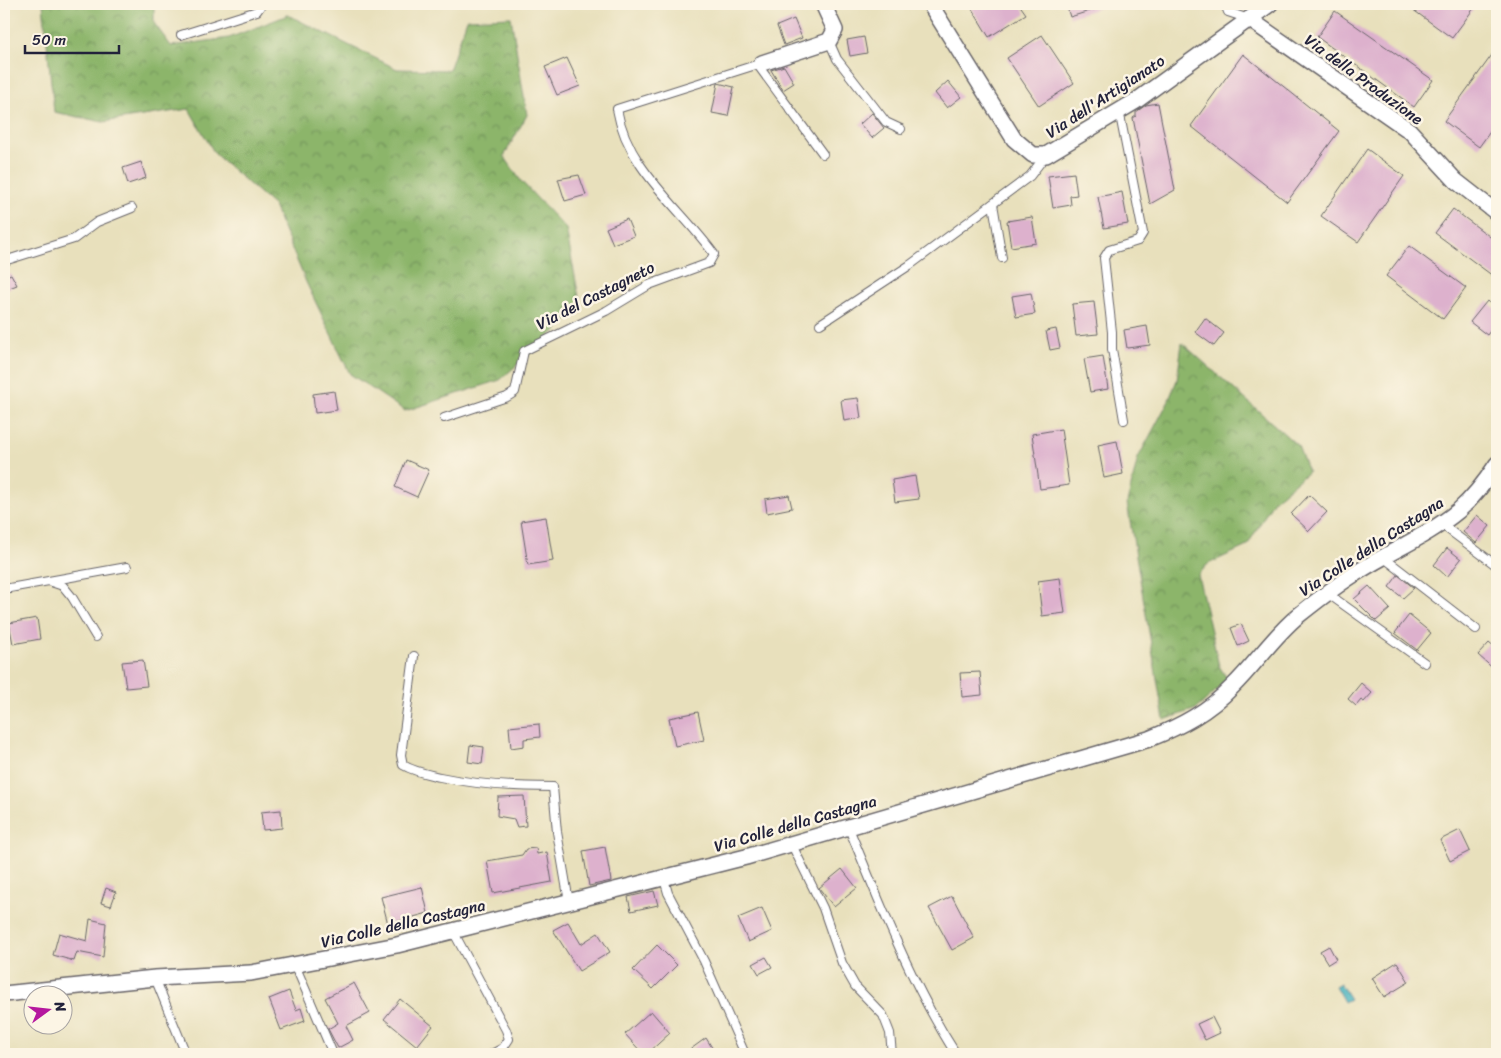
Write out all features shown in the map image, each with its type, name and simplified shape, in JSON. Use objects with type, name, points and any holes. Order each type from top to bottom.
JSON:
[{"type":"street","points":[[823,4],[835,30],[829,41]]},
{"type":"street","name":"Via dell'Artigianato","points":[[930,4],[1014,139],[1033,155],[1046,156],[1136,101],[1270,4]]},
{"type":"street","name":"Via della Produzione","points":[[1249,18],[1410,131],[1456,181],[1497,213]]},
{"type":"street","name":"Via del Castagneto","points":[[760,64],[829,41]]},
{"type":"street","name":"Via Colle della Castagna","points":[[4,994],[155,978],[251,973],[397,946],[664,879],[1149,739],[1187,723],[1208,710],[1233,686],[1277,634],[1328,593],[1383,557],[1441,524],[1460,509],[1484,483],[1497,464]]},
{"type":"lane","points":[[181,35],[257,11],[262,4]]},
{"type":"lane","points":[[1225,4],[1228,12],[1249,18]]},
{"type":"lane","points":[[829,41],[837,59],[886,122],[900,129]]},
{"type":"lane","points":[[760,64],[823,154]]},
{"type":"lane","name":"Via del Castagneto","points":[[444,418],[507,397],[515,392],[524,351],[606,311],[649,285],[709,263],[714,254],[640,165],[620,126],[617,109],[760,64]]},
{"type":"lane","points":[[1119,110],[1143,233],[1138,241],[1109,250],[1104,258],[1112,349],[1124,420]]},
{"type":"lane","points":[[820,324],[910,265],[993,204],[1030,176],[1046,156]]},
{"type":"lane","points":[[993,204],[1002,258]]},
{"type":"lane","points":[[4,262],[74,239],[97,222],[132,208]]},
{"type":"lane","points":[[1441,524],[1497,566]]},
{"type":"lane","points":[[1383,557],[1476,629]]},
{"type":"lane","points":[[4,590],[127,567]]},
{"type":"lane","points":[[49,581],[63,586],[72,596],[96,637]]},
{"type":"lane","points":[[1328,593],[1425,663]]},
{"type":"lane","points":[[414,656],[401,755],[404,766],[413,771],[500,787],[552,787],[557,832],[570,902]]},
{"type":"lane","points":[[848,826],[914,976],[935,1020],[956,1054]]},
{"type":"lane","points":[[792,843],[823,908],[842,963],[854,986],[883,1015],[890,1033],[892,1054]]},
{"type":"lane","points":[[664,879],[668,893],[704,961],[746,1054]]},
{"type":"lane","points":[[453,931],[506,1030],[508,1039],[503,1048],[492,1054]]},
{"type":"lane","points":[[295,965],[333,1054]]},
{"type":"lane","points":[[155,978],[186,1054]]},
{"type":"green space","points":[[43,4],[154,4],[154,23],[171,46],[229,38],[288,15],[397,69],[449,70],[467,19],[511,17],[527,115],[504,156],[521,181],[566,229],[581,308],[500,380],[405,411],[350,374],[306,282],[274,206],[215,154],[189,109],[103,122],[54,112]]},
{"type":"green space","points":[[1182,343],[1298,446],[1308,472],[1274,500],[1247,546],[1208,564],[1198,575],[1219,666],[1228,680],[1196,709],[1164,720],[1127,503],[1138,458],[1168,402],[1177,380]]},
{"type":"water","points":[[1340,983],[1350,999],[1344,1002],[1335,986]]},
{"type":"building","points":[[969,4],[1019,4],[1026,14],[989,37]]},
{"type":"building","points":[[1066,4],[1106,4],[1106,6],[1070,17]]},
{"type":"building","points":[[1405,4],[1477,4],[1452,38]]},
{"type":"building","points":[[1335,11],[1433,80],[1414,107],[1317,37]]},
{"type":"building","points":[[794,19],[802,38],[784,45],[777,26]]},
{"type":"building","points":[[1042,35],[1074,83],[1039,106],[1007,58]]},
{"type":"building","points":[[864,37],[867,53],[850,56],[847,40]]},
{"type":"building","points":[[1497,48],[1497,122],[1479,147],[1444,121]]},
{"type":"building","points":[[1243,54],[1339,131],[1287,202],[1191,126]]},
{"type":"building","points":[[567,58],[580,86],[557,95],[545,67]]},
{"type":"building","points":[[784,66],[794,83],[783,90],[771,70]]},
{"type":"building","points":[[948,81],[961,97],[947,108],[935,93]]},
{"type":"building","points":[[718,83],[734,87],[728,116],[712,113]]},
{"type":"building","points":[[1158,103],[1175,190],[1150,204],[1133,118],[1136,116],[1136,112],[1146,105]]},
{"type":"building","points":[[872,113],[884,128],[872,138],[860,124]]},
{"type":"building","points":[[1367,149],[1404,176],[1358,242],[1321,216]]},
{"type":"building","points":[[141,162],[146,178],[128,184],[123,168]]},
{"type":"building","points":[[1074,173],[1077,195],[1070,196],[1071,205],[1053,208],[1048,176]]},
{"type":"building","points":[[579,175],[586,195],[565,201],[558,179]]},
{"type":"building","points":[[1122,192],[1128,224],[1104,228],[1098,197]]},
{"type":"building","points":[[1453,209],[1497,242],[1497,279],[1435,233]]},
{"type":"building","points":[[1032,217],[1036,243],[1011,247],[1007,221]]},
{"type":"building","points":[[627,219],[634,236],[613,244],[606,228]]},
{"type":"building","points":[[1409,246],[1466,288],[1443,319],[1386,276]]},
{"type":"building","points":[[11,274],[17,285],[4,290],[4,277]]},
{"type":"building","points":[[1031,293],[1035,314],[1016,317],[1012,296]]},
{"type":"building","points":[[1487,301],[1497,310],[1497,322],[1487,335],[1470,322]]},
{"type":"building","points":[[1094,302],[1098,334],[1076,336],[1072,304]]},
{"type":"building","points":[[1205,318],[1224,333],[1214,346],[1195,332]]},
{"type":"building","points":[[1147,326],[1150,345],[1127,348],[1124,330]]},
{"type":"building","points":[[1056,329],[1060,348],[1050,350],[1046,331]]},
{"type":"building","points":[[1103,356],[1108,389],[1090,392],[1084,359]]},
{"type":"building","points":[[334,391],[337,410],[315,413],[313,394]]},
{"type":"building","points":[[858,398],[861,418],[844,421],[841,400]]},
{"type":"building","points":[[1061,429],[1069,485],[1040,489],[1032,434]]},
{"type":"building","points":[[1117,441],[1123,474],[1104,478],[1098,445]]},
{"type":"building","points":[[406,460],[429,470],[417,497],[395,487]]},
{"type":"building","points":[[915,476],[919,499],[895,502],[892,480]]},
{"type":"building","points":[[789,495],[792,508],[767,513],[765,499]]},
{"type":"building","points":[[1309,495],[1327,512],[1309,531],[1291,514]]},
{"type":"building","points":[[1477,515],[1490,526],[1476,543],[1463,532]]},
{"type":"building","points":[[546,517],[553,561],[528,565],[521,521]]},
{"type":"building","points":[[1447,548],[1461,559],[1447,577],[1434,565]]},
{"type":"building","points":[[1398,575],[1414,588],[1403,598],[1389,587]]},
{"type":"building","points":[[1060,578],[1065,613],[1042,616],[1038,581]]},
{"type":"building","points":[[1369,586],[1390,609],[1376,621],[1354,599]]},
{"type":"building","points":[[1409,615],[1431,633],[1417,650],[1395,633]]},
{"type":"building","points":[[37,618],[40,639],[13,644],[9,623]]},
{"type":"building","points":[[1241,624],[1249,641],[1238,646],[1231,628]]},
{"type":"building","points":[[1489,643],[1497,650],[1497,672],[1478,655]]},
{"type":"building","points":[[143,660],[147,686],[126,688],[122,662]]},
{"type":"building","points":[[980,672],[982,695],[962,697],[960,673]]},
{"type":"building","points":[[1361,683],[1372,693],[1364,702],[1361,700],[1356,706],[1348,699]]},
{"type":"building","points":[[698,712],[704,740],[675,746],[669,718]]},
{"type":"building","points":[[539,724],[540,737],[524,739],[524,746],[511,748],[509,727]]},
{"type":"building","points":[[470,745],[484,747],[482,764],[468,762]]},
{"type":"building","points":[[524,796],[526,826],[517,827],[514,819],[497,816],[498,797]]},
{"type":"building","points":[[281,810],[282,828],[263,830],[261,812]]},
{"type":"building","points":[[1460,830],[1470,851],[1450,861],[1440,840]]},
{"type":"building","points":[[605,847],[611,881],[589,886],[583,851]]},
{"type":"building","points":[[536,848],[537,854],[547,852],[552,882],[493,893],[487,861],[522,855],[526,849]]},
{"type":"building","points":[[842,869],[857,888],[834,907],[819,888]]},
{"type":"building","points":[[422,887],[428,913],[388,924],[381,897]]},
{"type":"building","points":[[106,888],[116,892],[111,906],[101,903]]},
{"type":"building","points":[[654,891],[658,905],[631,911],[628,897]]},
{"type":"building","points":[[952,896],[974,938],[952,950],[929,908]]},
{"type":"building","points":[[762,908],[772,931],[748,942],[738,918]]},
{"type":"building","points":[[90,919],[106,923],[103,957],[77,952],[74,961],[53,955],[59,933],[87,941]]},
{"type":"building","points":[[568,922],[581,944],[598,933],[610,952],[579,971],[553,930]]},
{"type":"building","points":[[657,945],[677,965],[653,989],[633,970]]},
{"type":"building","points":[[1329,946],[1336,959],[1328,964],[1320,951]]},
{"type":"building","points":[[766,957],[772,967],[759,974],[753,964]]},
{"type":"building","points":[[1397,962],[1409,982],[1384,997],[1372,978]]},
{"type":"building","points":[[354,983],[370,1013],[346,1026],[353,1040],[338,1048],[328,1029],[338,1023],[325,998]]},
{"type":"building","points":[[289,991],[296,1010],[301,1008],[305,1021],[281,1030],[269,999]]},
{"type":"building","points":[[400,999],[433,1026],[417,1046],[384,1019]]},
{"type":"building","points":[[651,1011],[670,1033],[647,1054],[643,1054],[625,1034]]},
{"type":"building","points":[[1212,1017],[1220,1033],[1205,1040],[1197,1024]]},
{"type":"building","points":[[706,1038],[716,1054],[684,1054]]}]
